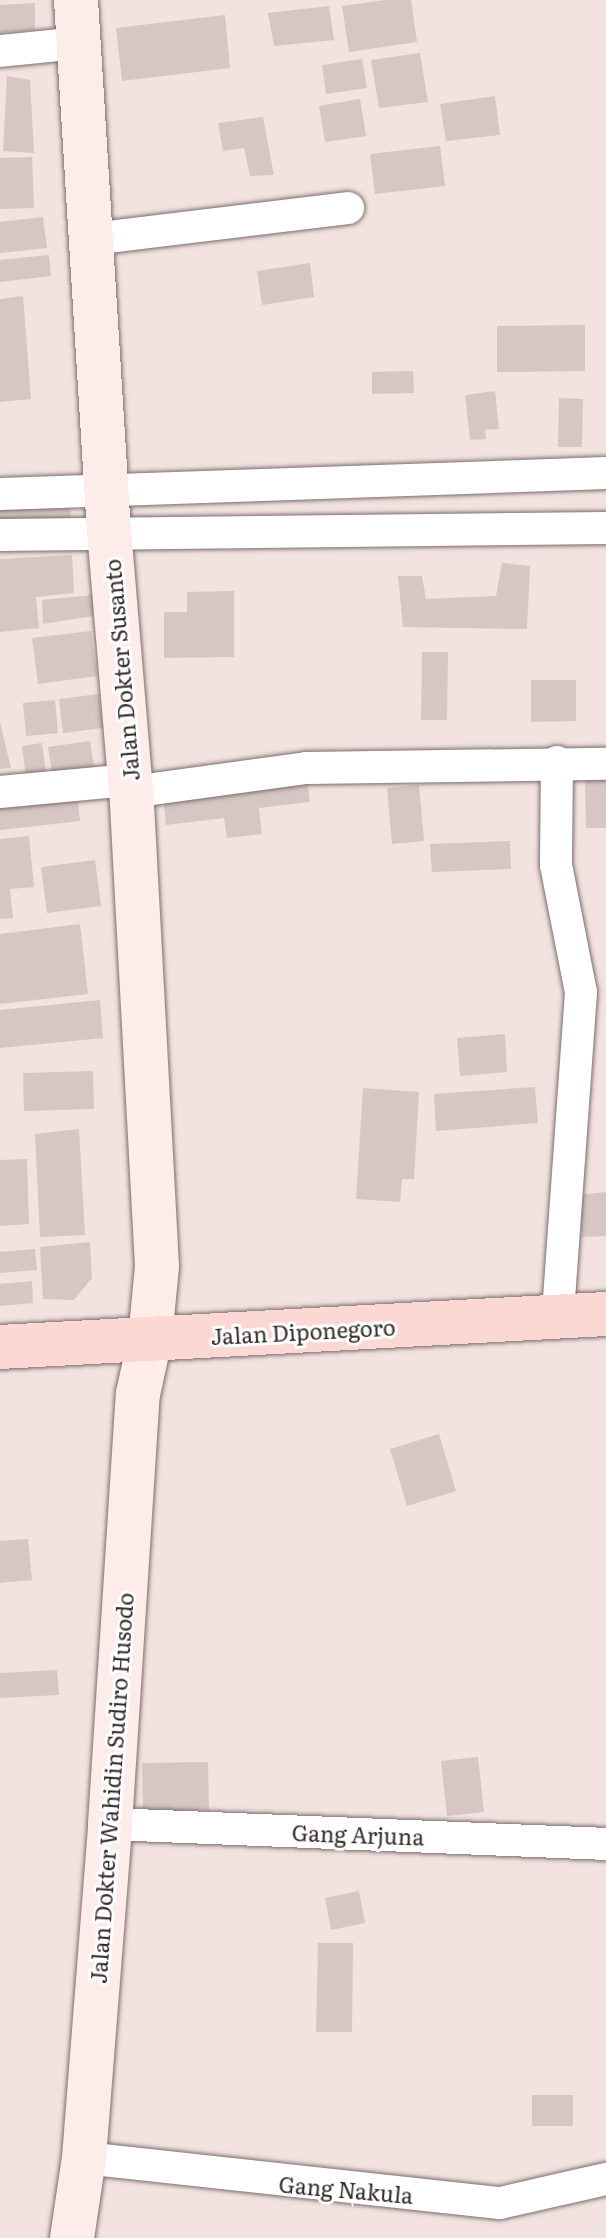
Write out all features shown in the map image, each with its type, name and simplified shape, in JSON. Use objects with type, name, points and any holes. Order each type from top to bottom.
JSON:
[{"type":"main road","name":"Jalan Dokter Susanto","points":[[76,0],[108,512],[130,786],[157,1266],[150,1339]]},
{"type":"main road","name":"Jalan Diponegoro","points":[[0,1347],[606,1314]]},
{"type":"main road","name":"Jalan Dokter Wahidin Sudiro Husodo","points":[[72,2238],[84,2158],[138,1394],[150,1339]]},
{"type":"street","points":[[0,51],[79,43]]},
{"type":"street","points":[[92,239],[348,208]]},
{"type":"street","points":[[0,535],[108,512],[606,473]]},
{"type":"street","points":[[0,494],[108,512],[606,528]]},
{"type":"street","points":[[557,762],[556,865],[581,992],[558,1316]]},
{"type":"street","points":[[0,792],[130,786],[306,768],[557,762],[606,764]]},
{"type":"street","name":"Gang Arjuna","points":[[110,1824],[606,1844]]},
{"type":"street","name":"Gang Nakula","points":[[84,2158],[500,2203],[606,2179]]},
{"type":"building","points":[[411,0],[417,42],[349,52],[342,6]]},
{"type":"building","points":[[35,3],[35,30],[0,33],[0,5]]},
{"type":"building","points":[[329,6],[334,40],[274,46],[268,13]]},
{"type":"building","points":[[225,15],[230,68],[122,81],[116,28]]},
{"type":"building","points":[[420,53],[428,102],[379,108],[371,60]]},
{"type":"building","points":[[362,59],[367,88],[326,94],[322,65]]},
{"type":"building","points":[[7,76],[30,80],[34,153],[3,151]]},
{"type":"building","points":[[495,96],[500,135],[446,141],[440,104]]},
{"type":"building","points":[[360,99],[366,136],[325,142],[319,106]]},
{"type":"building","points":[[263,117],[274,175],[250,176],[244,148],[223,151],[218,123]]},
{"type":"building","points":[[440,146],[445,186],[375,194],[370,154]]},
{"type":"building","points":[[32,157],[34,208],[0,209],[0,158]]},
{"type":"building","points":[[43,217],[47,248],[0,253],[0,222]]},
{"type":"building","points":[[49,255],[51,276],[0,282],[0,260]]},
{"type":"building","points":[[310,263],[314,297],[262,305],[257,271]]},
{"type":"building","points":[[23,296],[31,399],[0,402],[0,299]]},
{"type":"building","points":[[585,325],[585,371],[497,372],[497,326]]},
{"type":"building","points":[[413,371],[414,393],[372,394],[372,372]]},
{"type":"building","points":[[495,391],[499,429],[485,430],[486,439],[470,440],[465,395]]},
{"type":"building","points":[[559,398],[583,399],[582,447],[558,447]]},
{"type":"building","points":[[70,504],[71,520],[0,523],[0,506]]},
{"type":"building","points":[[72,555],[74,593],[36,597],[39,628],[0,632],[0,559]]},
{"type":"building","points":[[502,563],[530,566],[527,629],[403,627],[398,576],[422,576],[426,599],[496,596]]},
{"type":"building","points":[[234,591],[234,657],[164,658],[164,612],[187,612],[187,592]]},
{"type":"building","points":[[92,595],[93,616],[43,624],[42,600]]},
{"type":"building","points":[[91,631],[97,676],[38,684],[32,638]]},
{"type":"building","points":[[422,652],[448,652],[447,720],[421,720]]},
{"type":"building","points":[[531,680],[576,680],[576,721],[531,722]]},
{"type":"building","points":[[99,694],[103,728],[63,733],[59,699]]},
{"type":"building","points":[[55,700],[58,733],[26,736],[23,703]]},
{"type":"building","points":[[0,722],[11,768],[0,769]]},
{"type":"building","points":[[90,741],[95,774],[53,780],[48,747]]},
{"type":"building","points":[[42,743],[46,775],[26,778],[22,746]]},
{"type":"building","points":[[307,777],[310,802],[259,808],[262,834],[227,838],[224,818],[166,825],[163,795]]},
{"type":"building","points":[[585,780],[606,780],[606,828],[586,828]]},
{"type":"building","points":[[419,785],[424,841],[392,844],[387,788]]},
{"type":"building","points":[[77,791],[80,821],[0,830],[0,800]]},
{"type":"building","points":[[29,836],[34,887],[10,889],[13,918],[0,919],[0,839]]},
{"type":"building","points":[[510,841],[511,869],[432,872],[430,844]]},
{"type":"building","points":[[95,860],[101,906],[47,913],[41,867]]},
{"type":"building","points":[[80,924],[88,994],[0,1004],[0,934]]},
{"type":"building","points":[[100,1000],[103,1038],[0,1048],[0,1010]]},
{"type":"building","points":[[505,1034],[507,1072],[460,1076],[457,1038]]},
{"type":"building","points":[[93,1071],[94,1109],[24,1111],[23,1073]]},
{"type":"building","points":[[535,1087],[538,1123],[436,1131],[434,1094]]},
{"type":"building","points":[[363,1088],[419,1092],[414,1179],[402,1179],[400,1202],[356,1199]]},
{"type":"building","points":[[79,1129],[85,1235],[40,1237],[35,1134]]},
{"type":"building","points":[[27,1159],[29,1224],[0,1226],[0,1160]]},
{"type":"building","points":[[606,1192],[606,1236],[582,1237],[579,1195]]},
{"type":"building","points":[[90,1242],[92,1278],[74,1300],[43,1299],[40,1247]]},
{"type":"building","points":[[35,1249],[37,1270],[0,1273],[0,1252]]},
{"type":"building","points":[[32,1281],[33,1303],[0,1306],[0,1284]]},
{"type":"building","points":[[439,1434],[456,1491],[407,1506],[390,1449]]},
{"type":"building","points":[[28,1539],[32,1580],[0,1583],[0,1541]]},
{"type":"building","points":[[57,1670],[59,1695],[0,1698],[0,1673]]},
{"type":"building","points":[[478,1757],[484,1812],[447,1816],[441,1761]]},
{"type":"building","points":[[208,1762],[209,1810],[143,1812],[142,1763]]},
{"type":"building","points":[[359,1891],[365,1923],[331,1930],[325,1898]]},
{"type":"building","points":[[318,1943],[353,1943],[352,2032],[316,2032]]},
{"type":"building","points":[[532,2095],[573,2095],[573,2126],[532,2126]]}]
